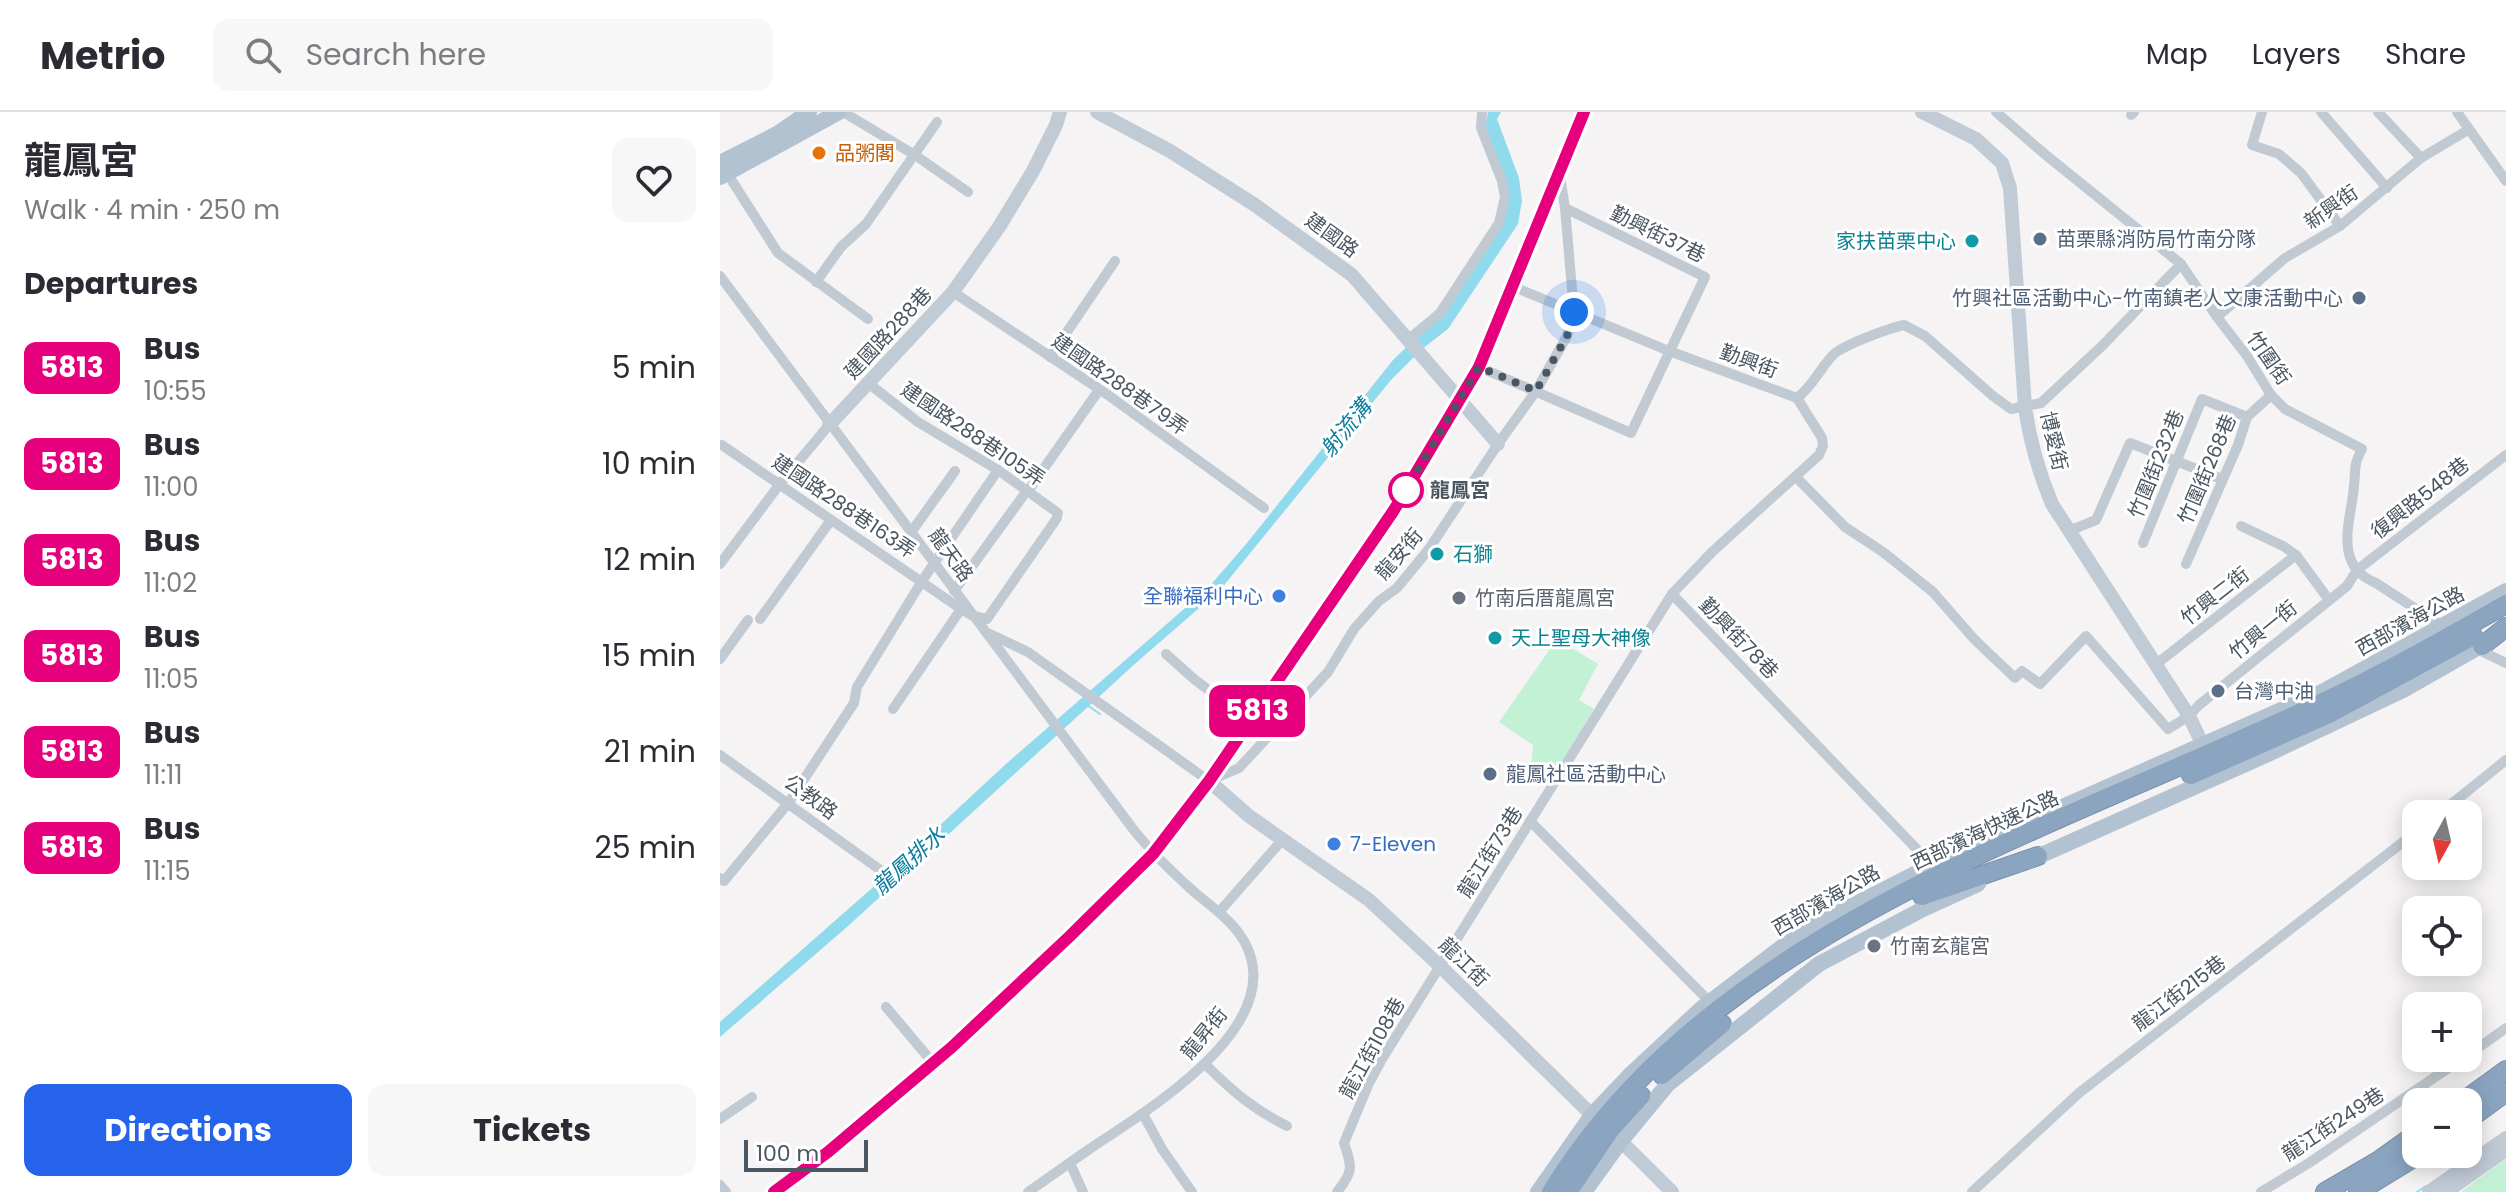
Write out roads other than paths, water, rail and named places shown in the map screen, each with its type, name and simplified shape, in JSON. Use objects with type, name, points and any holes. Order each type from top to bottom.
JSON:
[{"type":"highway","points":[[2442,626],[2506,602]]},
{"type":"highway","name":"西部濱海快速公路","points":[[1568,1192],[1606,1127],[1684,1056],[1770,985],[1821,950],[1922,896],[2209,760],[2506,602]]},
{"type":"highway","name":"西部濱海快速公路","points":[[1551,1192],[1677,1044],[1762,977],[1820,938],[1915,886],[2209,760],[2329,714],[2437,658],[2506,617]]},
{"type":"highway","points":[[2479,648],[2506,629]]},
{"type":"highway","points":[[1922,896],[2038,856]]},
{"type":"highway","points":[[1820,938],[1878,892]]},
{"type":"highway","points":[[2481,1088],[2506,1070]]},
{"type":"highway","points":[[2482,1110],[2506,1092]]},
{"type":"highway","points":[[2325,1192],[2402,1144]]},
{"type":"highway","points":[[2358,1192],[2402,1165]]},
{"type":"main road","points":[[722,171],[809,112]]},
{"type":"main road","points":[[722,171],[841,112]]},
{"type":"main road","name":"西部濱海公路","points":[[1538,1192],[1606,1127],[1668,1084],[1819,964],[1923,909],[2038,856],[2324,691],[2506,591]]},
{"type":"main road","name":"西部濱海公路","points":[[1584,1192],[1606,1127],[1641,1065],[1710,1002],[1803,931],[1932,865],[2403,690],[2479,648]]},
{"type":"street","points":[[841,112],[915,155],[968,192]]},
{"type":"street","name":"建國路288巷","points":[[720,564],[829,425],[953,292],[999,227],[1033,171],[1060,112]]},
{"type":"street","name":"建國路","points":[[1097,112],[1170,151],[1255,205],[1352,275],[1498,444]]},
{"type":"street","points":[[1413,344],[1440,313],[1499,223],[1505,197],[1502,181],[1481,128],[1482,112]]},
{"type":"street","points":[[774,1192],[828,1152],[933,1063],[1070,936],[1153,854],[1209,781],[1394,510],[1479,367],[1584,112]]},
{"type":"street","name":"博愛街","points":[[1922,112],[1976,139],[2002,163],[2010,188],[2025,407],[2038,470],[2052,504],[2189,716],[2209,760]]},
{"type":"street","name":"竹圍街","points":[[1996,112],[2181,264],[2271,395],[2285,409],[2362,449],[2354,465],[2347,533],[2348,553],[2357,570]]},
{"type":"street","points":[[2262,112],[2252,145],[2279,154],[2301,173],[2340,226]]},
{"type":"street","points":[[2321,112],[2387,188]]},
{"type":"street","points":[[2378,112],[2421,158]]},
{"type":"street","points":[[2457,112],[2506,181]]},
{"type":"street","points":[[816,282],[841,247],[866,224],[937,122]]},
{"type":"street","name":"新興街","points":[[2217,317],[2285,258],[2340,226],[2421,158],[2468,130]]},
{"type":"street","points":[[722,171],[778,253],[868,319]]},
{"type":"street","name":"龍安街","points":[[1209,781],[1239,768],[1328,672],[1354,629],[1397,588],[1429,549],[1536,391],[1567,336],[1574,312],[1559,171]]},
{"type":"street","name":"勤興街37巷","points":[[1565,208],[1705,277],[1669,351]]},
{"type":"street","points":[[1050,357],[1115,261]]},
{"type":"street","points":[[2025,407],[2041,403],[2103,345],[2181,264]]},
{"type":"street","name":"龍天路","points":[[720,276],[1153,854]]},
{"type":"street","name":"勤興街","points":[[1514,287],[1669,351],[1797,398],[1808,390],[1835,352],[1891,327],[1904,325],[1925,336],[2011,409],[2025,407]]},
{"type":"street","name":"建國路288巷79弄","points":[[953,292],[1099,390],[1264,508]]},
{"type":"street","points":[[1479,367],[1631,433],[1669,351]]},
{"type":"street","name":"建國路288巷105弄","points":[[868,383],[918,422],[998,470],[1025,494],[1058,515],[987,619]]},
{"type":"street","points":[[954,591],[1099,390]]},
{"type":"street","name":"竹圍街268巷","points":[[2186,564],[2238,445],[2247,417],[2271,395]]},
{"type":"street","name":"勤興街78巷","points":[[1797,398],[1822,438],[1819,455],[1712,552],[1672,594],[1932,865]]},
{"type":"street","name":"竹圍街232巷","points":[[2143,543],[2202,399],[2247,417]]},
{"type":"street","points":[[2071,530],[2096,520],[2130,443],[2222,479]]},
{"type":"street","name":"建國路288巷163弄","points":[[722,445],[961,609],[987,619]]},
{"type":"street","name":"復興路548巷","points":[[2357,570],[2506,455]]},
{"type":"street","points":[[720,878],[724,881],[789,802],[854,703],[857,687],[922,581],[998,470]]},
{"type":"street","points":[[912,531],[955,471]]},
{"type":"street","points":[[1796,477],[1845,527],[1883,552],[1933,592],[1974,639],[2015,678],[2022,671],[2040,684],[2086,636],[2168,729],[2189,716]]},
{"type":"street","points":[[720,659],[831,520]]},
{"type":"street","points":[[2241,526],[2296,555],[2329,600]]},
{"type":"street","name":"竹興二街","points":[[2155,665],[2296,555]]},
{"type":"street","points":[[2357,570],[2442,626]]},
{"type":"street","name":"竹興一街","points":[[2189,716],[2347,586],[2357,570]]},
{"type":"street","name":"龍江街73巷","points":[[1441,967],[1672,594]]},
{"type":"street","points":[[893,709],[961,609]]},
{"type":"street","points":[[989,634],[1028,652],[1209,781]]},
{"type":"street","points":[[2479,648],[2506,663]]},
{"type":"street","points":[[1166,654],[1269,736]]},
{"type":"street","name":"公教路","points":[[720,755],[879,869]]},
{"type":"street","points":[[2456,800],[2506,760]]},
{"type":"street","name":"龍江街","points":[[1209,781],[1249,816],[1369,900],[1672,1192]]},
{"type":"street","points":[[1530,821],[1710,1002]]},
{"type":"street","points":[[1220,911],[1283,839]]},
{"type":"street","name":"龍江街215巷","points":[[1972,1192],[2079,1093],[2402,843]]},
{"type":"street","name":"龍昇街","points":[[1034,1190],[1184,1084],[1205,1064],[1240,1019],[1252,992],[1253,966],[1245,943],[1220,911],[1204,901],[1153,854]]},
{"type":"street","name":"龍江街108巷","points":[[1337,1192],[1352,1166],[1344,1143],[1369,1083],[1441,967]]},
{"type":"street","points":[[886,1007],[933,1063]]},
{"type":"street","points":[[2482,1045],[2506,1028]]},
{"type":"street","points":[[1205,1064],[1237,1096],[1287,1126]]},
{"type":"street","name":"龍江街249巷","points":[[2261,1192],[2442,1072]]},
{"type":"street","points":[[720,1119],[752,1097]]},
{"type":"street","points":[[1143,1114],[1162,1149],[1192,1192]]},
{"type":"street","points":[[2429,1192],[2506,1138]]},
{"type":"street","points":[[2446,1192],[2506,1150]]},
{"type":"street","points":[[1070,1163],[1083,1192]]},
{"type":"street","points":[[720,1185],[726,1192]]},
{"type":"water","name":"射流溝","points":[[1488,112],[1501,112],[1497,119],[1519,178],[1522,201],[1518,224],[1448,329],[1422,349],[1391,380],[1221,589],[847,927],[720,1037],[720,1022],[1006,764],[1207,589],[1393,360],[1449,306],[1506,212],[1485,127]]},
{"type":"waterway","name":"龍鳳排水","points":[[1087,705],[1100,714]]},
{"type":"waterway","points":[[2417,1192],[2426,1186]]},
{"type":"place","name":"品粥閣","points":[[819,153]]},
{"type":"place","name":"苗栗縣消防局竹南分隊","points":[[2040,239]]},
{"type":"place","name":"家扶苗栗中心","points":[[1972,241]]},
{"type":"place","name":"竹興社區活動中心-竹南鎮老人文康活動中心","points":[[2359,298]]},
{"type":"place","name":"龍鳳宮","points":[[1406,490]]},
{"type":"place","name":"石獅","points":[[1437,554]]},
{"type":"place","name":"全聯福利中心","points":[[1279,596]]},
{"type":"place","name":"竹南后厝龍鳳宮","points":[[1459,598]]},
{"type":"place","name":"天上聖母大神像","points":[[1495,638]]},
{"type":"place","name":"台灣中油","points":[[2218,691]]},
{"type":"place","name":"龍鳳社區活動中心","points":[[1490,774]]},
{"type":"place","name":"7-Eleven","points":[[1334,844]]},
{"type":"place","name":"竹南玄龍宮","points":[[1874,946]]}]
